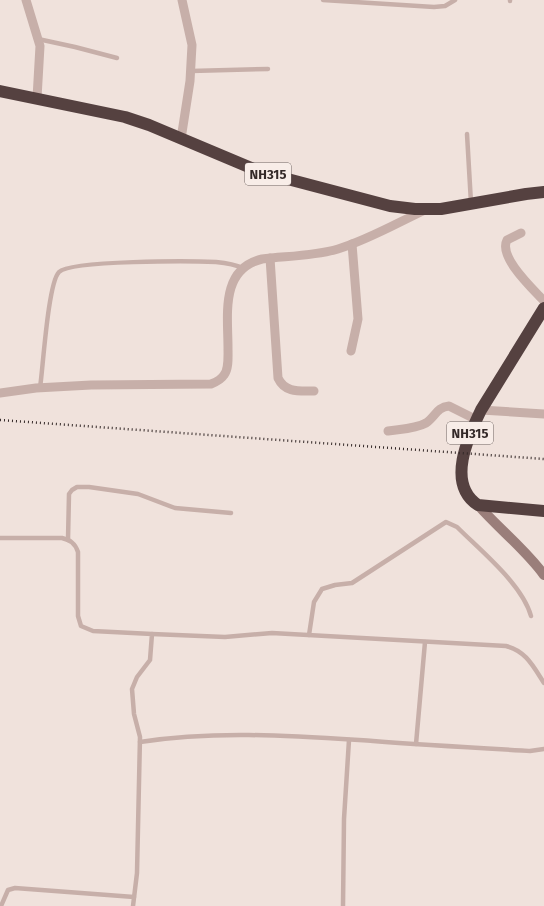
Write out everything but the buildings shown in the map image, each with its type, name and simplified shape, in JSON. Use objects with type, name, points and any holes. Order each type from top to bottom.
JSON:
[{"type":"highway","name":"NH315","points":[[0,91],[125,117],[149,125],[262,172],[390,206],[426,209],[471,205],[544,192]]},
{"type":"highway","name":"NH315","points":[[478,505],[470,499],[465,492],[463,475],[464,453],[468,438],[479,415],[544,308]]},
{"type":"highway","points":[[478,505],[544,511]]},
{"type":"street","points":[[26,0],[38,39],[40,59],[37,98]]},
{"type":"street","points":[[181,139],[191,71],[192,45],[182,0]]},
{"type":"street","points":[[0,393],[40,388],[91,385],[211,384],[219,380],[225,374],[228,359],[228,303],[230,288],[235,277],[243,268],[253,261],[321,252],[352,244],[426,209]]},
{"type":"street","points":[[521,233],[507,240],[505,246],[513,267],[544,300]]},
{"type":"street","points":[[351,351],[358,319],[352,244]]},
{"type":"street","points":[[270,258],[278,378],[283,386],[290,390],[296,392],[314,391]]},
{"type":"street","points":[[388,431],[419,426],[432,418],[440,408],[448,406],[479,415],[544,414]]},
{"type":"street","points":[[478,505],[494,523],[526,552],[544,575]]},
{"type":"lane","points":[[323,0],[434,7],[445,6],[455,0]]},
{"type":"lane","points":[[38,39],[75,46],[116,58]]},
{"type":"lane","points":[[191,71],[268,69]]},
{"type":"lane","points":[[467,134],[471,205]]},
{"type":"lane","points":[[40,388],[51,296],[55,280],[59,272],[67,267],[111,263],[215,262],[243,268]]},
{"type":"lane","points":[[68,540],[68,494],[77,487],[89,487],[138,494],[166,506],[183,509],[231,512]]},
{"type":"lane","points":[[309,635],[314,602],[322,589],[335,585],[352,583],[446,522],[457,527],[517,589],[527,603],[531,616]]},
{"type":"lane","points":[[0,538],[62,538],[75,545],[78,552],[78,616],[81,626],[93,630],[225,637],[272,633],[514,648],[528,658],[544,683]]},
{"type":"lane","points":[[133,906],[137,873],[140,742],[132,700],[132,689],[136,677],[150,660],[152,634]]},
{"type":"lane","points":[[416,744],[426,642]]},
{"type":"lane","points":[[140,742],[225,734],[530,751],[544,748]]},
{"type":"lane","points":[[343,906],[344,818],[349,740]]},
{"type":"lane","points":[[1,906],[8,890],[16,888],[134,897]]},
{"type":"railway","points":[[0,420],[544,459]]}]
